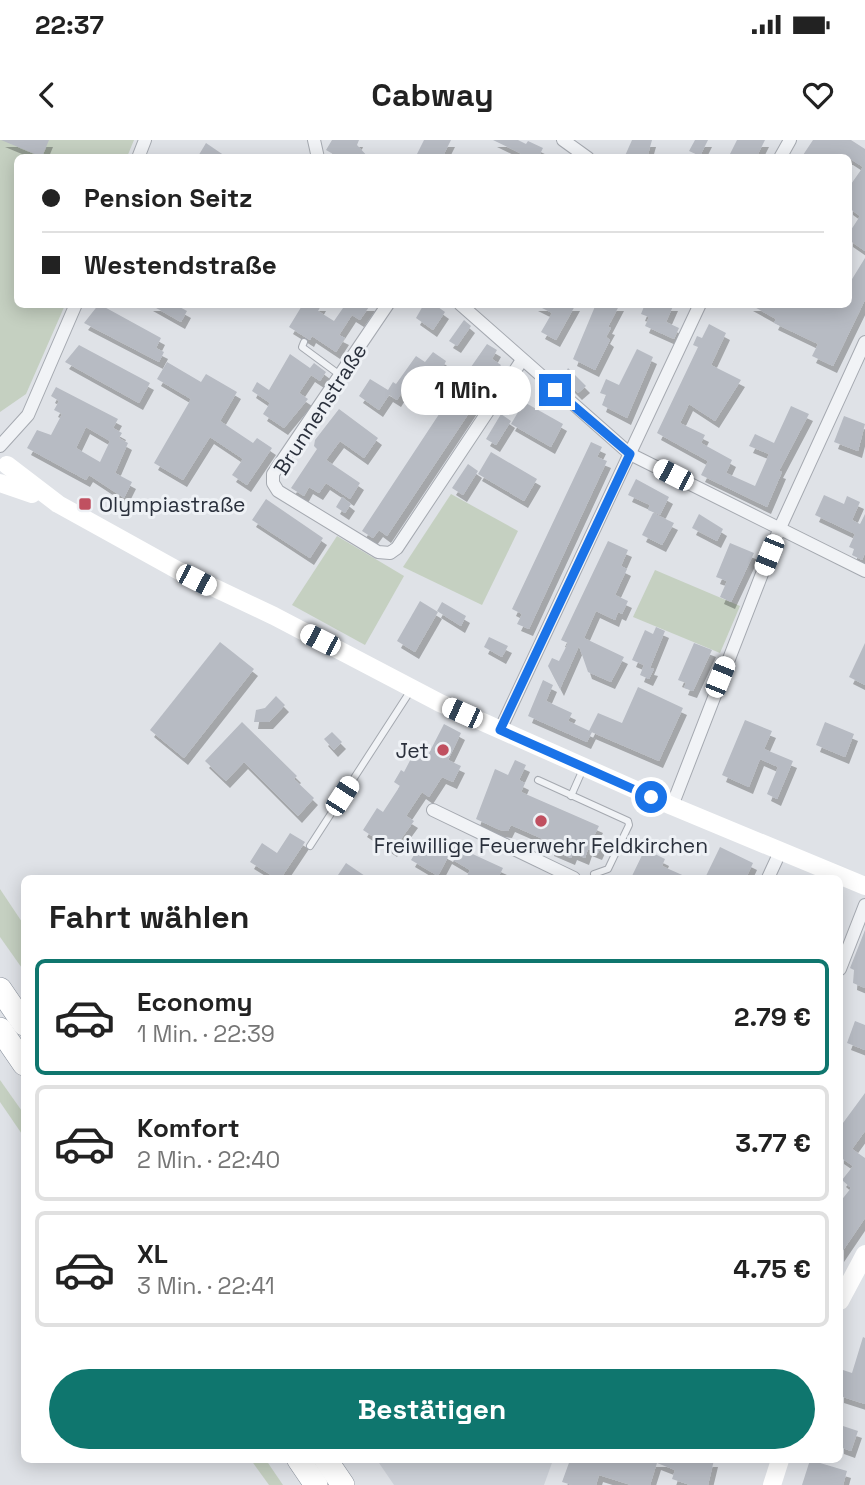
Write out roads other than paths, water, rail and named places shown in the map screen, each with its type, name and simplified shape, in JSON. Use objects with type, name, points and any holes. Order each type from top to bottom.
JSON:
[{"type":"highway","points":[[0,989],[21,1020]]},
{"type":"highway","points":[[0,1029],[21,1060]]},
{"type":"highway","points":[[301,1463],[316,1485]]},
{"type":"highway","points":[[328,1463],[343,1485]]},
{"type":"street","points":[[563,140],[582,154]]},
{"type":"street","points":[[74,308],[28,415],[0,447],[2,477],[58,504],[179,571],[500,730],[838,875]]},
{"type":"street","name":"Brunnenstraße","points":[[385,308],[273,474],[273,483],[278,491],[384,554],[397,548],[522,360]]},
{"type":"street","points":[[464,308],[630,454],[865,571]]},
{"type":"street","points":[[500,730],[698,308]]},
{"type":"street","points":[[672,806],[779,530],[865,342]]},
{"type":"street","points":[[433,810],[568,875]]},
{"type":"street","points":[[769,875],[780,852]]},
{"type":"street","points":[[843,877],[865,886]]},
{"type":"street","points":[[843,961],[865,905]]},
{"type":"street","points":[[843,1295],[865,1254]]},
{"type":"street","points":[[772,1485],[779,1463]]},
{"type":"lane","points":[[304,341],[302,347],[307,353],[340,375]]},
{"type":"lane","points":[[310,846],[412,688]]},
{"type":"lane","points":[[571,796],[584,767]]},
{"type":"lane","points":[[538,780],[628,821],[629,825],[608,869],[594,874]]},
{"type":"place","name":"Olympiastraße","points":[[85,504]]},
{"type":"place","name":"Jet","points":[[443,750]]},
{"type":"place","name":"Freiwillige Feuerwehr Feldkirchen","points":[[541,821]]}]
